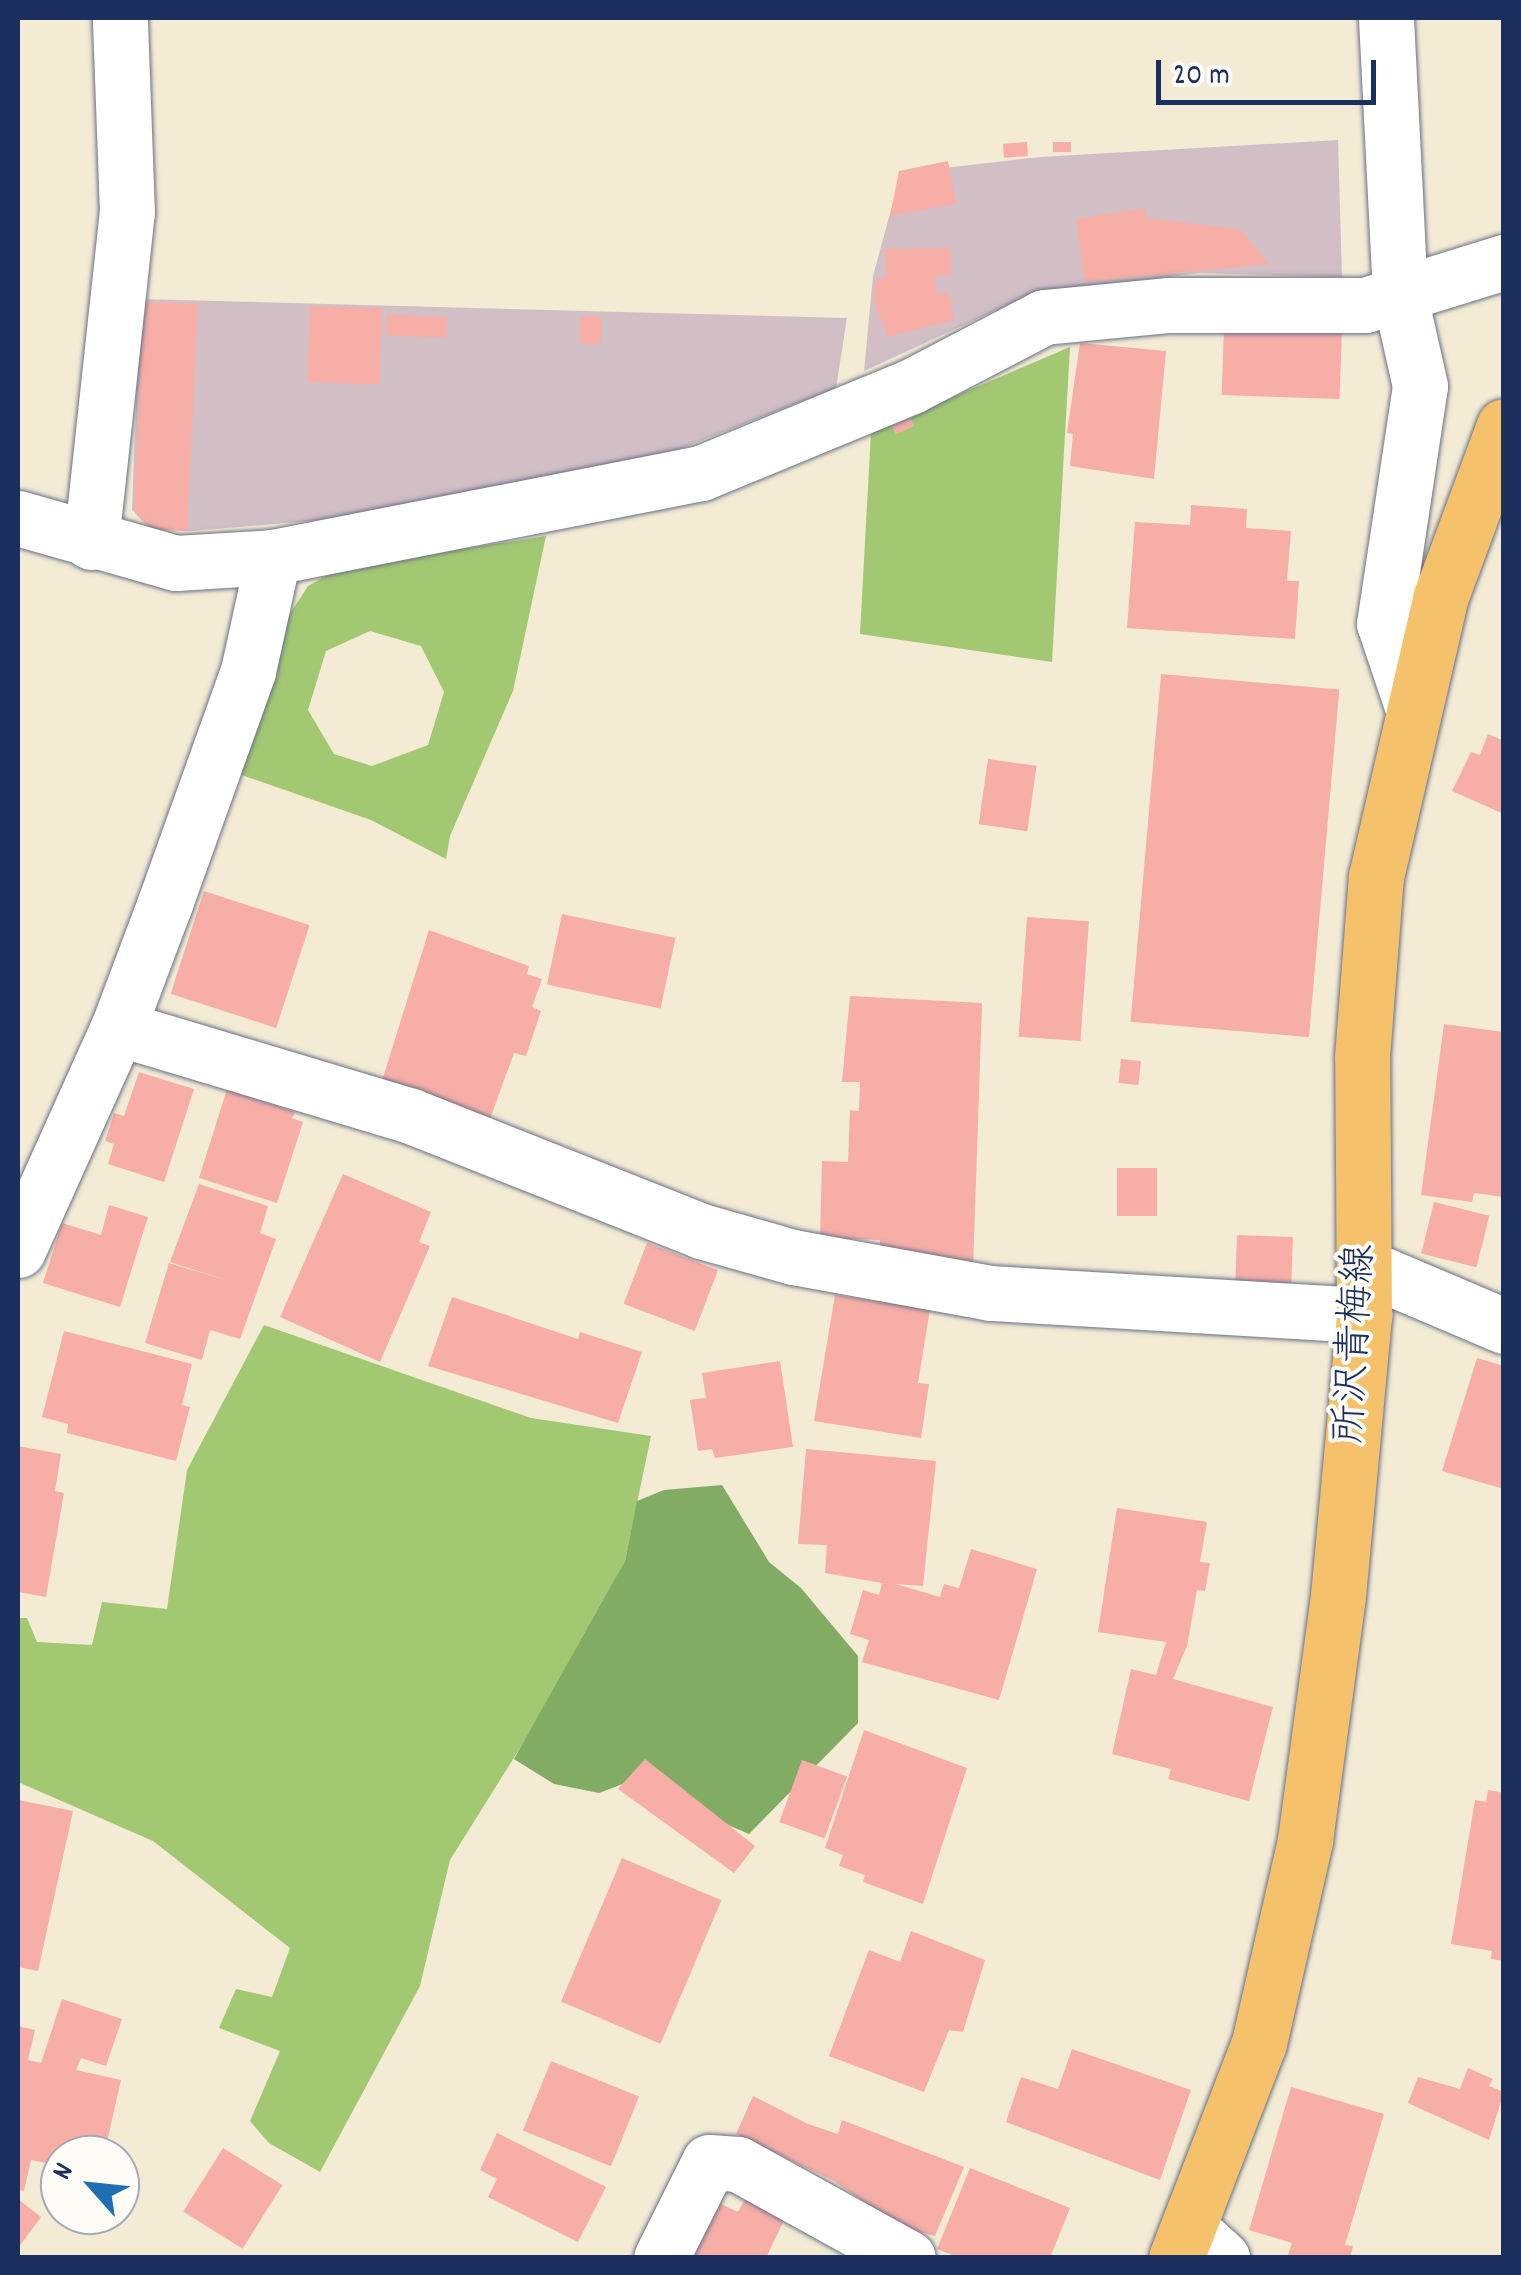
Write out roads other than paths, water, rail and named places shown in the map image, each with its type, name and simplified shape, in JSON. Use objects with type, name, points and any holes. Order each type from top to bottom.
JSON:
[{"type":"main road","name":"所沢青梅線","points":[[1196,2248],[1259,2043],[1305,1840],[1338,1596],[1365,1291],[1362,1057],[1376,877],[1412,709],[1442,596],[1504,426]]},
{"type":"street","points":[[92,542],[126,214],[120,18]]},
{"type":"street","points":[[1386,18],[1400,297],[1420,386],[1384,623],[1412,709]]},
{"type":"street","points":[[18,518],[176,563],[273,557],[702,473],[910,387],[1044,317],[1169,305],[1365,305],[1504,262]]},
{"type":"street","points":[[18,1250],[118,1028],[248,670],[273,557]]},
{"type":"street","points":[[118,1028],[411,1116],[701,1231],[793,1257],[991,1293],[1365,1291],[1504,1326]]},
{"type":"street","points":[[661,2258],[709,2162],[738,2164],[908,2258]]}]
